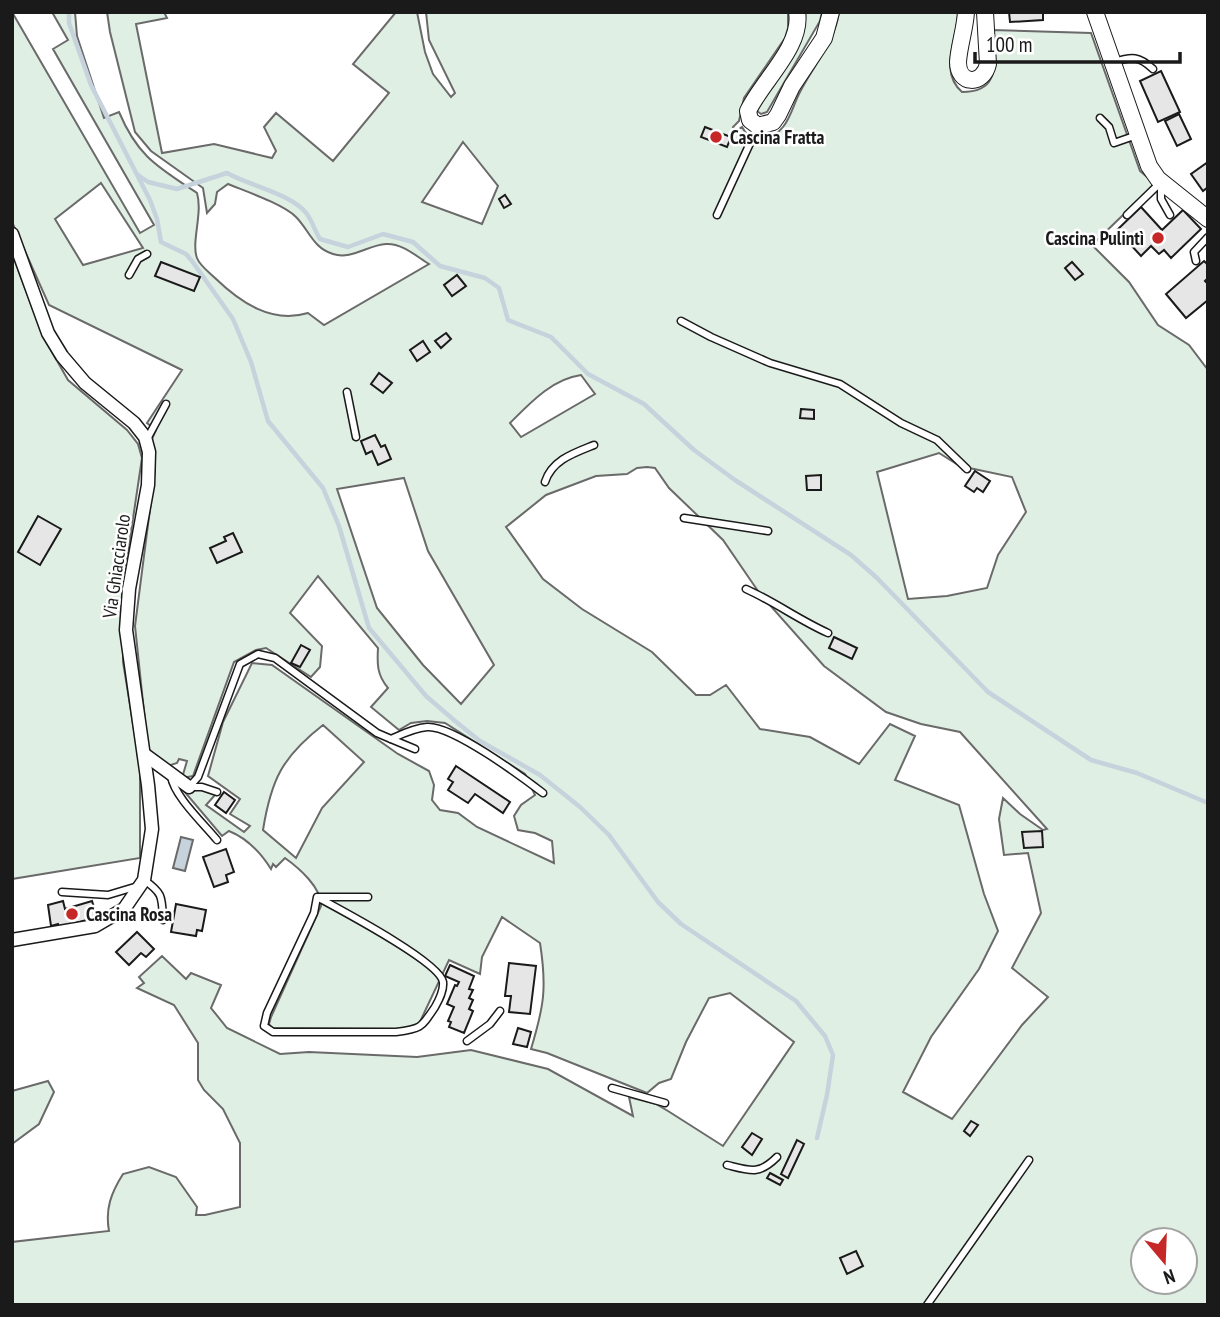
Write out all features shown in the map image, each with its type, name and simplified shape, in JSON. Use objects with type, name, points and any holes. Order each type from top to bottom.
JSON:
[{"type":"street","points":[[797,12],[796,33],[791,45],[748,111],[750,120],[758,126],[773,122],[778,115],[792,86],[824,38],[831,12]]},
{"type":"street","points":[[966,12],[958,62],[967,80],[981,78],[986,72],[988,64],[985,12]]},
{"type":"street","points":[[1095,12],[1149,166],[1161,181],[1205,213]]},
{"type":"street","points":[[12,234],[48,333],[62,356],[85,383],[134,424],[146,441]]},
{"type":"street","name":"Via Ghiacciarolo","points":[[142,883],[152,829],[127,630],[129,589],[148,485],[149,452],[146,441]]},
{"type":"street","points":[[144,754],[189,787]]},
{"type":"street","points":[[12,940],[95,926],[124,909],[142,883]]},
{"type":"lane","points":[[1112,63],[1131,56],[1138,57],[1153,69]]},
{"type":"lane","points":[[1100,118],[1109,127],[1114,143],[1137,135]]},
{"type":"lane","points":[[717,215],[758,126]]},
{"type":"lane","points":[[1126,215],[1161,181]]},
{"type":"lane","points":[[1161,181],[1161,199],[1170,215]]},
{"type":"lane","points":[[1196,261],[1194,253],[1208,237]]},
{"type":"lane","points":[[129,275],[138,259],[147,254]]},
{"type":"lane","points":[[681,321],[770,363],[840,384],[901,423],[937,440],[967,470]]},
{"type":"lane","points":[[347,392],[356,437]]},
{"type":"lane","points":[[146,441],[166,404]]},
{"type":"lane","points":[[545,482],[548,472],[566,456],[594,444]]},
{"type":"lane","points":[[684,518],[768,531]]},
{"type":"lane","points":[[746,589],[772,601],[800,621],[828,633]]},
{"type":"lane","points":[[189,787],[198,777],[240,664],[258,654],[275,658],[377,733],[415,749]]},
{"type":"lane","points":[[391,739],[409,730],[429,726],[452,733],[543,793]]},
{"type":"lane","points":[[171,774],[173,785],[217,840]]},
{"type":"lane","points":[[189,787],[202,787],[217,792]]},
{"type":"lane","points":[[62,892],[108,895],[142,883],[156,888],[162,897],[163,920]]},
{"type":"lane","points":[[317,897],[378,931],[436,969],[443,981],[441,997],[423,1026],[396,1032],[273,1032],[264,1026],[267,1013],[314,912],[317,897]]},
{"type":"lane","points":[[317,897],[368,897]]},
{"type":"lane","points":[[467,1041],[490,1024],[500,1011]]},
{"type":"lane","points":[[612,1088],[665,1103]]},
{"type":"lane","points":[[727,1165],[756,1171],[766,1168],[777,1157]]},
{"type":"lane","points":[[928,1305],[1029,1160]]},
{"type":"green space","points":[[12,12],[140,233],[154,225],[53,49],[68,40],[52,12],[75,12],[77,36],[104,118],[119,112],[134,140],[150,160],[197,193],[199,209],[195,244],[197,258],[202,266],[235,295],[257,309],[281,316],[308,313],[324,325],[429,264],[392,244],[379,245],[353,254],[333,254],[321,248],[290,212],[228,184],[217,192],[215,204],[207,213],[203,188],[151,151],[135,132],[107,12],[164,12],[167,18],[136,24],[162,153],[214,144],[272,158],[276,151],[264,127],[276,113],[333,161],[389,93],[353,64],[396,12],[417,12],[425,52],[433,74],[451,97],[455,93],[429,40],[426,12],[788,12],[785,38],[744,98],[739,121],[733,127],[736,131],[742,127],[750,136],[756,138],[774,135],[786,123],[833,34],[839,12],[958,12],[950,65],[955,84],[962,92],[975,91],[990,81],[994,63],[993,30],[1091,33],[1140,171],[1155,184],[1092,245],[1129,282],[1158,325],[1189,345],[1208,370],[1208,1305],[12,1305],[12,1242],[109,1231],[110,1201],[123,1174],[149,1167],[176,1177],[197,1207],[196,1215],[240,1207],[240,1143],[223,1109],[198,1080],[198,1043],[174,1005],[137,988],[144,983],[139,977],[162,956],[186,979],[191,973],[221,985],[211,1008],[227,1028],[280,1054],[309,1052],[417,1057],[471,1050],[548,1069],[633,1116],[629,1097],[656,1104],[723,1146],[794,1042],[730,993],[709,998],[686,1042],[671,1079],[659,1083],[647,1093],[531,1049],[543,997],[540,943],[502,917],[482,957],[480,974],[449,960],[418,1026],[396,1029],[272,1028],[269,1024],[271,1017],[321,906],[318,892],[303,873],[285,858],[276,867],[273,864],[271,869],[247,842],[229,831],[222,836],[178,784],[215,795],[206,805],[244,832],[250,826],[230,814],[240,799],[208,776],[223,722],[252,663],[272,665],[398,754],[429,771],[434,785],[432,800],[440,810],[458,813],[477,827],[554,863],[552,841],[535,833],[518,830],[514,816],[521,805],[535,795],[525,774],[445,723],[411,723],[399,730],[371,707],[388,688],[378,669],[378,648],[318,576],[290,613],[322,646],[320,667],[311,677],[266,648],[256,650],[234,662],[193,776],[182,778],[187,761],[179,759],[177,763],[168,766],[148,750],[135,626],[155,470],[155,452],[151,441],[156,430],[147,423],[182,370],[49,305],[12,222]],"holes":[[[463,142],[498,186],[482,224],[422,202]],[[101,183],[143,248],[83,265],[55,219]],[[581,375],[595,394],[521,437],[510,423],[542,393],[570,377]],[[939,453],[960,466],[1012,477],[1026,512],[998,555],[987,588],[947,596],[908,599],[877,472]],[[637,468],[655,468],[669,488],[723,540],[760,594],[824,666],[886,712],[921,724],[960,732],[1047,829],[1043,830],[1020,814],[1003,798],[999,819],[1004,855],[1028,853],[1041,913],[1012,968],[1048,997],[1022,1025],[952,1119],[903,1092],[931,1037],[979,969],[998,931],[984,894],[959,805],[895,780],[915,736],[890,724],[859,764],[810,737],[760,729],[726,685],[710,695],[696,695],[652,652],[582,609],[543,579],[506,527],[546,495],[596,476],[627,474]],[[404,478],[428,551],[494,665],[461,704],[423,665],[377,608],[337,489]],[[323,725],[364,762],[322,808],[296,858],[263,830],[275,783],[288,759]]]},
{"type":"green space","points":[[805,12],[822,12],[820,21],[767,112],[761,114],[757,111],[762,99],[801,36]]},
{"type":"green space","points":[[12,253],[43,336],[68,380],[127,430],[138,444],[142,458],[123,586],[123,662],[140,767],[140,858],[12,879]]},
{"type":"green space","points":[[48,1081],[54,1092],[39,1124],[12,1144],[12,1091]]},
{"type":"shaded area","points":[[181,837],[193,840],[185,871],[173,868]]},
{"type":"building","points":[[1009,12],[1043,12],[1043,20],[1010,22]]},
{"type":"building","points":[[1161,71],[1180,112],[1158,122],[1140,81]]},
{"type":"building","points":[[1179,114],[1191,139],[1177,146],[1165,121]]},
{"type":"building","name":"Cascina Fratta","points":[[705,127],[731,137],[727,147],[701,137]]},
{"type":"building","points":[[1208,162],[1208,187],[1203,191],[1191,174]]},
{"type":"building","points":[[505,195],[511,204],[504,208],[499,199]]},
{"type":"building","name":"Cascina Pulintì","points":[[1141,207],[1162,230],[1183,210],[1201,229],[1171,258],[1164,250],[1159,254],[1151,246],[1141,256],[1117,230]]},
{"type":"building","points":[[1204,261],[1208,265],[1208,278],[1205,281],[1208,284],[1208,300],[1186,318],[1166,294]]},
{"type":"building","points":[[161,262],[200,277],[194,291],[155,276]]},
{"type":"building","points":[[1072,262],[1083,274],[1075,280],[1065,268]]},
{"type":"building","points":[[457,275],[466,286],[452,296],[444,285]]},
{"type":"building","points":[[446,333],[451,339],[441,348],[435,341]]},
{"type":"building","points":[[423,341],[430,352],[417,361],[410,350]]},
{"type":"building","points":[[379,373],[392,383],[383,393],[371,384]]},
{"type":"building","points":[[801,409],[814,410],[814,419],[800,418]]},
{"type":"building","points":[[375,435],[381,447],[385,445],[391,459],[378,465],[372,451],[366,454],[361,441]]},
{"type":"building","points":[[975,471],[990,481],[983,492],[977,488],[974,492],[965,486]]},
{"type":"building","points":[[821,475],[821,490],[807,490],[806,476]]},
{"type":"building","points":[[38,516],[61,529],[40,565],[18,552]]},
{"type":"building","points":[[233,533],[242,552],[217,563],[210,548],[226,541],[224,537]]},
{"type":"building","points":[[834,637],[857,648],[852,659],[829,648]]},
{"type":"building","points":[[301,645],[310,650],[300,667],[291,663]]},
{"type":"building","points":[[456,766],[510,802],[503,813],[475,794],[468,803],[448,790],[453,782],[448,779]]},
{"type":"building","points":[[224,792],[235,800],[226,813],[215,805]]},
{"type":"building","points":[[1042,831],[1043,847],[1024,848],[1022,832]]},
{"type":"building","points":[[226,849],[234,872],[226,875],[228,882],[214,887],[203,857]]},
{"type":"building","name":"Cascina Rosa","points":[[63,901],[65,909],[92,901],[97,917],[59,928],[58,924],[51,926],[48,905]]},
{"type":"building","points":[[176,904],[206,910],[202,931],[197,930],[196,936],[171,932]]},
{"type":"building","points":[[137,932],[154,949],[146,957],[141,953],[129,965],[116,952]]},
{"type":"building","points":[[509,963],[536,966],[530,1014],[509,1012],[511,996],[505,996]]},
{"type":"building","points":[[450,965],[474,976],[469,989],[473,990],[469,998],[473,1000],[469,1009],[473,1011],[464,1033],[449,1027],[451,1022],[448,1021],[454,1007],[447,1004],[459,982],[445,976]]},
{"type":"building","points":[[518,1028],[531,1032],[527,1047],[513,1044]]},
{"type":"building","points":[[971,1121],[978,1125],[970,1136],[964,1131]]},
{"type":"building","points":[[752,1133],[762,1139],[752,1155],[742,1147]]},
{"type":"building","points":[[797,1140],[804,1144],[788,1178],[781,1174]]},
{"type":"building","points":[[770,1173],[783,1180],[780,1185],[767,1178]]},
{"type":"building","points":[[856,1251],[863,1266],[847,1274],[840,1258]]},
{"type":"waterway","points":[[69,12],[69,23],[91,85],[150,200],[161,242],[186,254],[233,319],[251,362],[268,421],[323,488],[339,526],[369,628],[426,696],[455,721],[480,741],[540,775],[580,807],[609,835],[658,902],[681,924],[796,1001],[825,1036],[833,1055],[817,1138]]},
{"type":"waterway","points":[[138,175],[148,182],[177,189],[227,173],[300,207],[309,217],[320,239],[348,247],[383,234],[413,242],[440,266],[485,278],[499,288],[508,320],[551,337],[588,374],[644,404],[694,450],[735,480],[851,555],[877,578],[988,692],[1091,760],[1137,773],[1208,803]]},
{"type":"place","name":"Cascina Fratta","points":[[716,137]]},
{"type":"place","name":"Cascina Pulintì","points":[[1158,238]]},
{"type":"place","name":"Cascina Rosa","points":[[72,914]]}]
